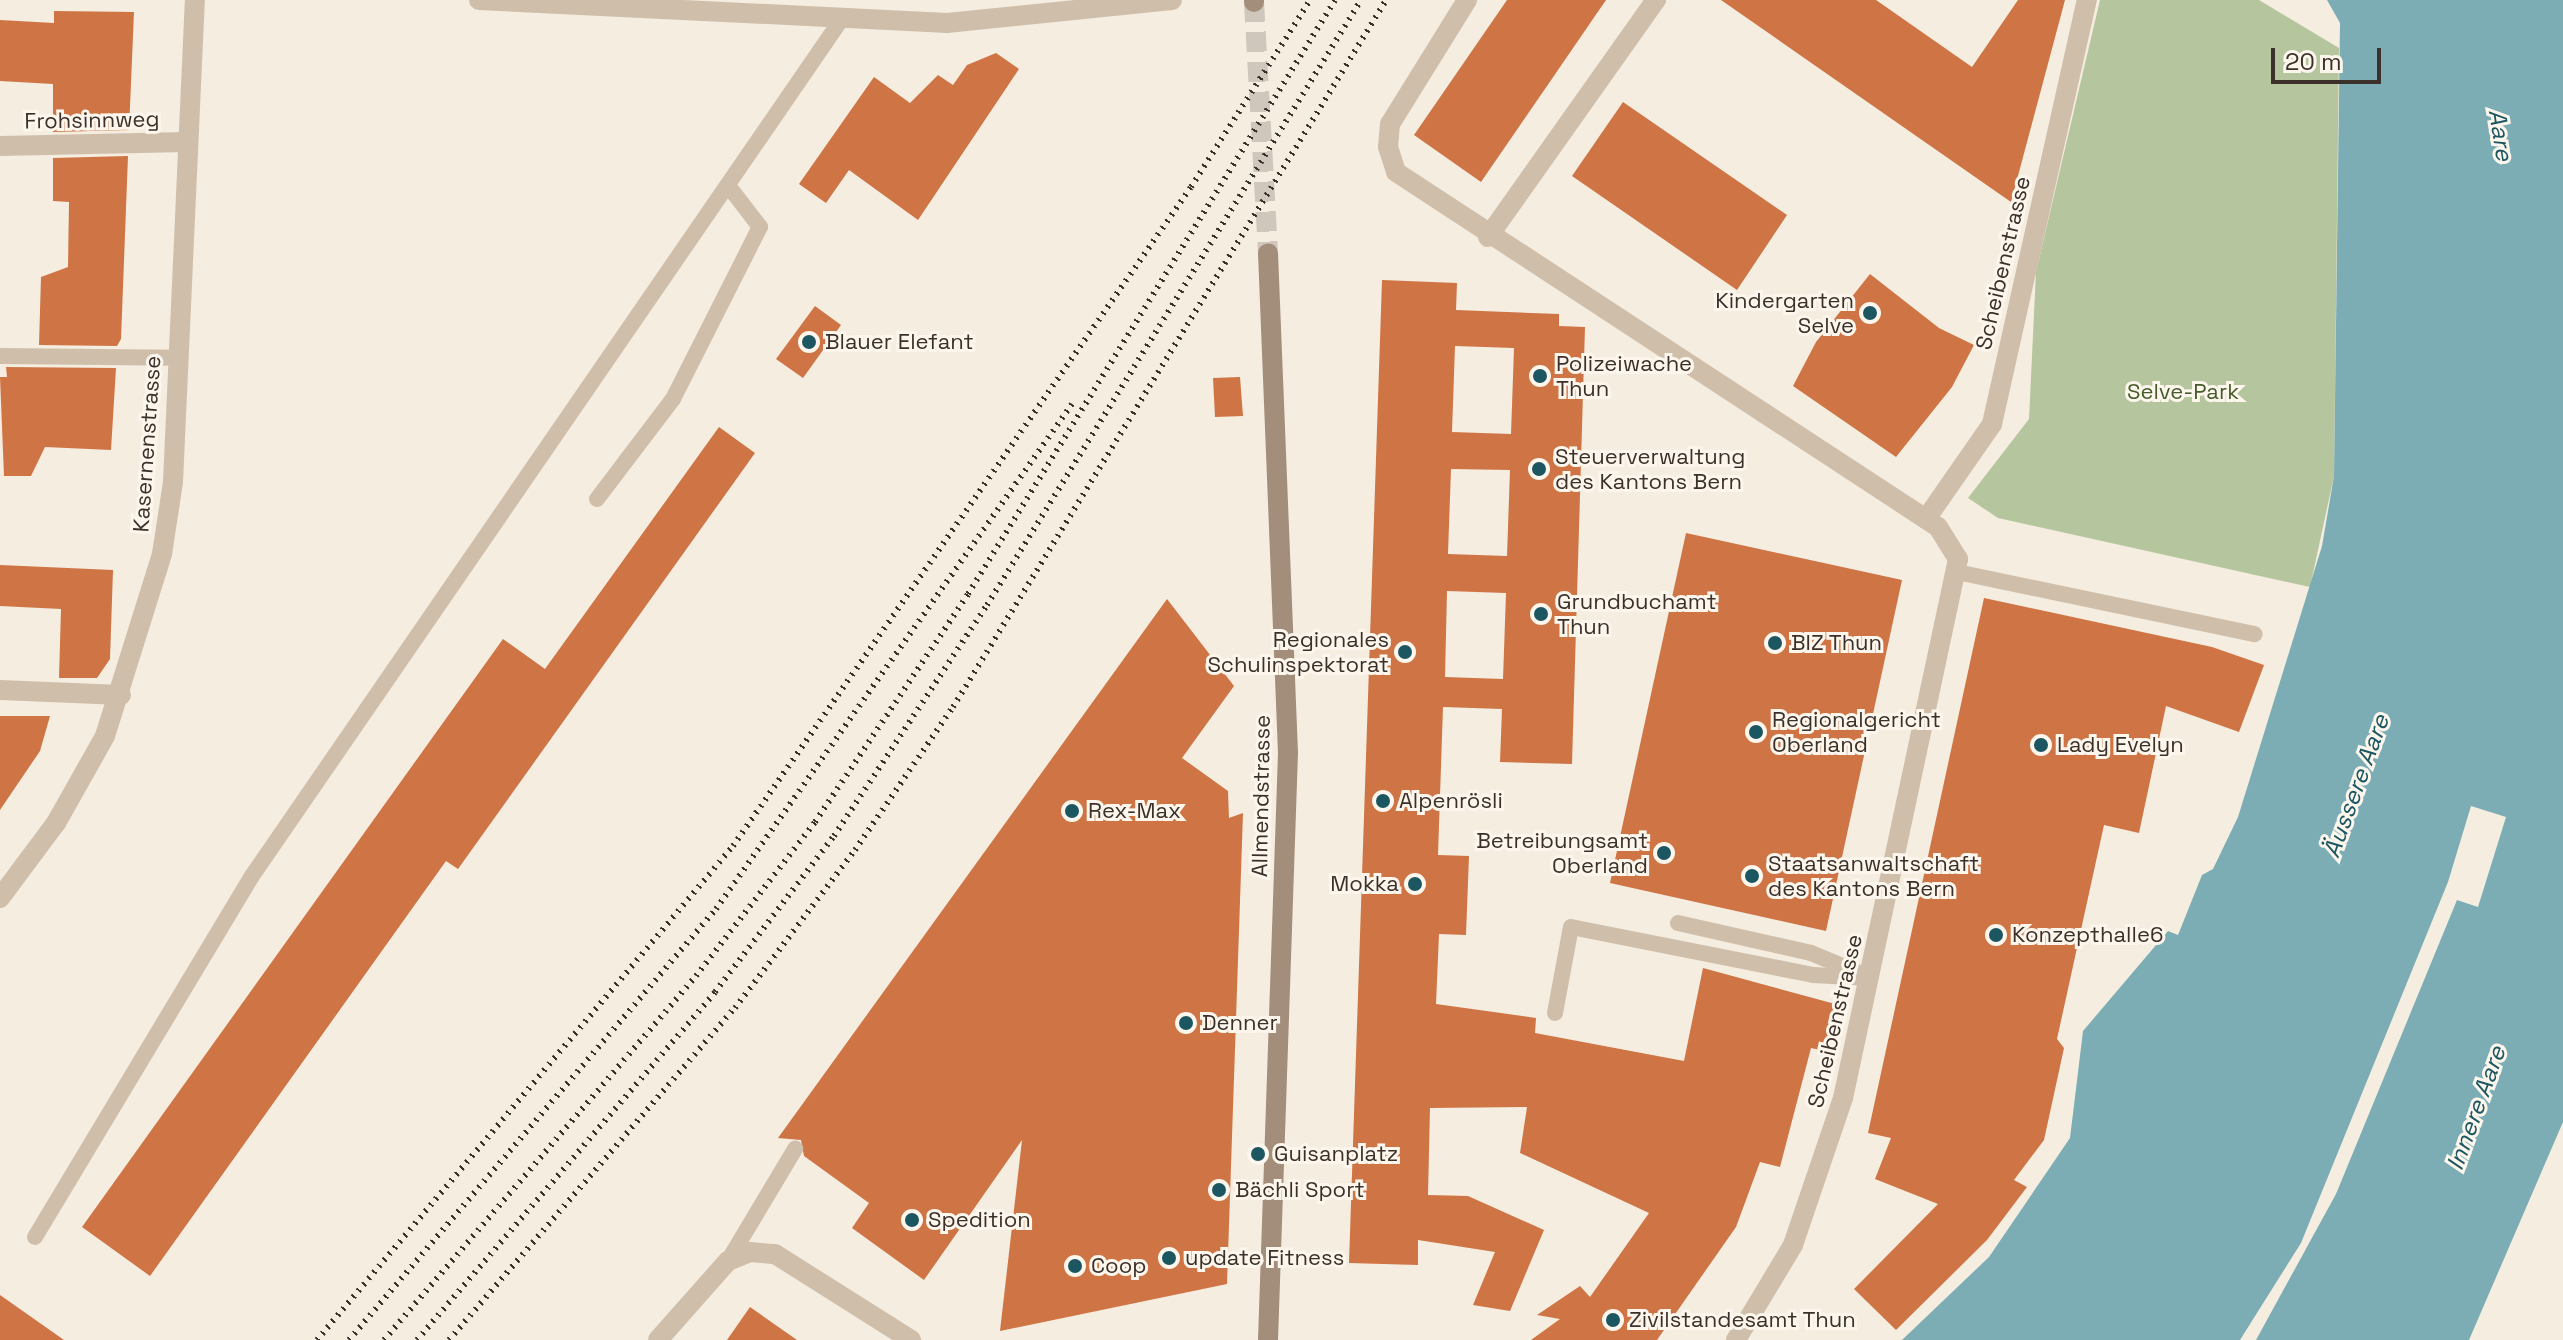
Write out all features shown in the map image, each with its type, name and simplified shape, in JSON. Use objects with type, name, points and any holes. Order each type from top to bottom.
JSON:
[{"type":"main road","name":"Allmendstrasse","points":[[1268,253],[1288,753],[1268,1340]]},
{"type":"street","name":"Kasernenstrasse","points":[[0,898],[84,778],[121,695],[169,519],[195,0]]},
{"type":"street","points":[[479,0],[572,2],[841,20],[983,22],[1172,0]]},
{"type":"street","points":[[1467,0],[1396,113],[1388,147],[1406,183],[1926,519],[1955,547],[1957,572]]},
{"type":"street","points":[[1488,237],[1656,0]]},
{"type":"street","name":"Scheibenstrasse","points":[[1926,519],[1992,424],[2087,0]]},
{"type":"street","name":"Frohsinnweg","points":[[0,146],[186,142]]},
{"type":"street","name":"Scheibenstrasse","points":[[1736,1340],[1807,1212],[1870,978],[1957,572]]},
{"type":"street","points":[[0,690],[121,695]]},
{"type":"street","points":[[658,1340],[728,1261],[775,1254],[911,1340]]},
{"type":"lane","points":[[35,1237],[252,876],[730,188],[841,20]]},
{"type":"lane","points":[[597,499],[673,399],[760,227],[730,188]]},
{"type":"lane","points":[[0,356],[177,358]]},
{"type":"lane","points":[[1957,572],[2255,634]]},
{"type":"lane","points":[[1678,923],[1811,953],[1870,978]]},
{"type":"lane","points":[[1555,1013],[1571,927],[1813,975],[1870,978]]},
{"type":"lane","points":[[728,1261],[795,1149]]},
{"type":"green space","name":"Selve-Park","points":[[2100,0],[2259,0],[2339,48],[2334,476],[2310,587],[1998,518],[1968,498],[2029,419],[2036,272]]},
{"type":"water","points":[[2327,0],[2563,0],[2563,1122],[2469,1340],[2256,1340],[2336,1194],[2457,900],[2478,907],[2506,817],[2471,806],[2448,882],[2301,1243],[2240,1340],[1902,1340],[1989,1257],[2070,1138],[2083,1031],[2168,931],[2178,935],[2202,875],[2213,869],[2238,817],[2322,546],[2334,476],[2340,23]]},
{"type":"building","points":[[1507,0],[1606,0],[1481,182],[1414,135]]},
{"type":"building","points":[[1721,0],[1876,0],[1972,67],[2018,0],[2065,0],[2011,202]]},
{"type":"building","points":[[54,11],[134,12],[129,130],[53,132],[53,84],[0,81],[0,20],[54,23]]},
{"type":"building","points":[[996,53],[1019,69],[918,220],[849,170],[826,203],[799,184],[874,77],[910,103],[938,75],[953,85],[967,65]]},
{"type":"building","points":[[1623,102],[1787,215],[1737,290],[1572,176]]},
{"type":"building","points":[[128,156],[121,339],[117,346],[39,345],[41,277],[68,267],[69,202],[53,201],[53,158]]},
{"type":"building","points":[[1870,274],[1939,328],[1974,345],[1952,387],[1896,457],[1793,386],[1816,342]]},
{"type":"building","points":[[1382,280],[1457,283],[1456,310],[1559,314],[1559,326],[1585,327],[1572,764],[1500,762],[1502,709],[1443,707],[1438,855],[1469,856],[1466,935],[1439,934],[1436,1004],[1536,1018],[1535,1033],[1684,1061],[1703,968],[1835,1004],[1825,1051],[1811,1048],[1780,1167],[1760,1162],[1736,1227],[1657,1340],[1531,1340],[1560,1319],[1537,1315],[1580,1286],[1590,1297],[1649,1213],[1520,1153],[1527,1107],[1430,1108],[1428,1195],[1468,1196],[1544,1230],[1510,1311],[1473,1305],[1495,1252],[1418,1240],[1418,1265],[1349,1263]],"holes":[[[1455,346],[1514,348],[1511,434],[1452,432]],[[1451,469],[1510,470],[1507,556],[1448,554]],[[1447,591],[1506,593],[1503,679],[1445,677]]]},
{"type":"building","name":"Blauer Elefant","points":[[815,306],[841,325],[803,378],[776,359]]},
{"type":"building","points":[[6,367],[116,368],[111,450],[45,447],[31,476],[4,476],[0,377],[7,377]]},
{"type":"building","points":[[1240,377],[1243,416],[1215,417],[1213,378]]},
{"type":"building","points":[[719,427],[755,453],[458,869],[446,861],[150,1276],[82,1227],[503,639],[545,669]]},
{"type":"building","points":[[1686,533],[1902,580],[1826,931],[1610,883]]},
{"type":"building","points":[[0,565],[113,570],[110,659],[97,678],[59,678],[61,609],[0,606]]},
{"type":"building","name":"Konzepthalle6","points":[[1984,598],[2212,647],[2264,665],[2239,732],[2166,706],[2139,833],[2104,825],[2057,1039],[2064,1048],[2044,1140],[2014,1180],[2027,1187],[1987,1240],[1896,1330],[1854,1289],[1938,1204],[1875,1179],[1891,1138],[1868,1133]]},
{"type":"building","points":[[1167,599],[1234,686],[1182,758],[1228,791],[1229,818],[1243,813],[1227,1284],[1000,1331],[1022,1140],[924,1280],[852,1228],[869,1203],[804,1156],[801,1140],[778,1138]]},
{"type":"building","points":[[0,716],[50,716],[40,751],[0,810]]},
{"type":"building","points":[[0,1295],[64,1340],[0,1340]]},
{"type":"building","points":[[750,1307],[797,1340],[727,1340]]},
{"type":"tunnel","points":[[1254,2],[1268,253]]},
{"type":"railway","points":[[317,1340],[733,846],[1191,187],[1310,0]]},
{"type":"railway","points":[[384,1340],[696,976],[815,822],[968,594],[1335,0]]},
{"type":"railway","points":[[417,1340],[715,992],[834,836],[987,605],[1361,0]]},
{"type":"railway","points":[[449,1340],[735,1008],[855,850],[953,707],[1386,0]]},
{"type":"railway","points":[[349,1340],[716,909],[1072,404]]},
{"type":"place","name":"Kindergarten Selve","points":[[1870,313]]},
{"type":"place","name":"Blauer Elefant","points":[[809,342]]},
{"type":"place","name":"Polizeiwache Thun","points":[[1540,376]]},
{"type":"place","name":"Steuerverwaltung des Kantons Bern","points":[[1539,469]]},
{"type":"place","name":"Grundbuchamt Thun","points":[[1541,614]]},
{"type":"place","name":"BIZ Thun","points":[[1775,643]]},
{"type":"place","name":"Regionales Schulinspektorat","points":[[1405,652]]},
{"type":"place","name":"Regionalgericht Oberland","points":[[1756,732]]},
{"type":"place","name":"Lady Evelyn","points":[[2041,745]]},
{"type":"place","name":"Alpenrösli","points":[[1383,801]]},
{"type":"place","name":"Rex-Max","points":[[1072,811]]},
{"type":"place","name":"Betreibungsamt Oberland","points":[[1664,853]]},
{"type":"place","name":"Staatsanwaltschaft des Kantons Bern","points":[[1752,876]]},
{"type":"place","name":"Mokka","points":[[1415,884]]},
{"type":"place","name":"Konzepthalle6","points":[[1996,935]]},
{"type":"place","name":"Denner","points":[[1186,1023]]},
{"type":"place","name":"Guisanplatz","points":[[1258,1154]]},
{"type":"place","name":"Bächli Sport","points":[[1219,1190]]},
{"type":"place","name":"Spedition","points":[[912,1220]]},
{"type":"place","name":"update Fitness","points":[[1169,1258]]},
{"type":"place","name":"Coop","points":[[1075,1266]]},
{"type":"place","name":"Zivilstandesamt Thun","points":[[1613,1320]]},
{"type":"water label","name":"Aare","points":[[2501,135]]},
{"type":"water label","name":"Äussere Aare","points":[[2356,786]]},
{"type":"water label","name":"Innere Aare","points":[[2476,1108]]}]
